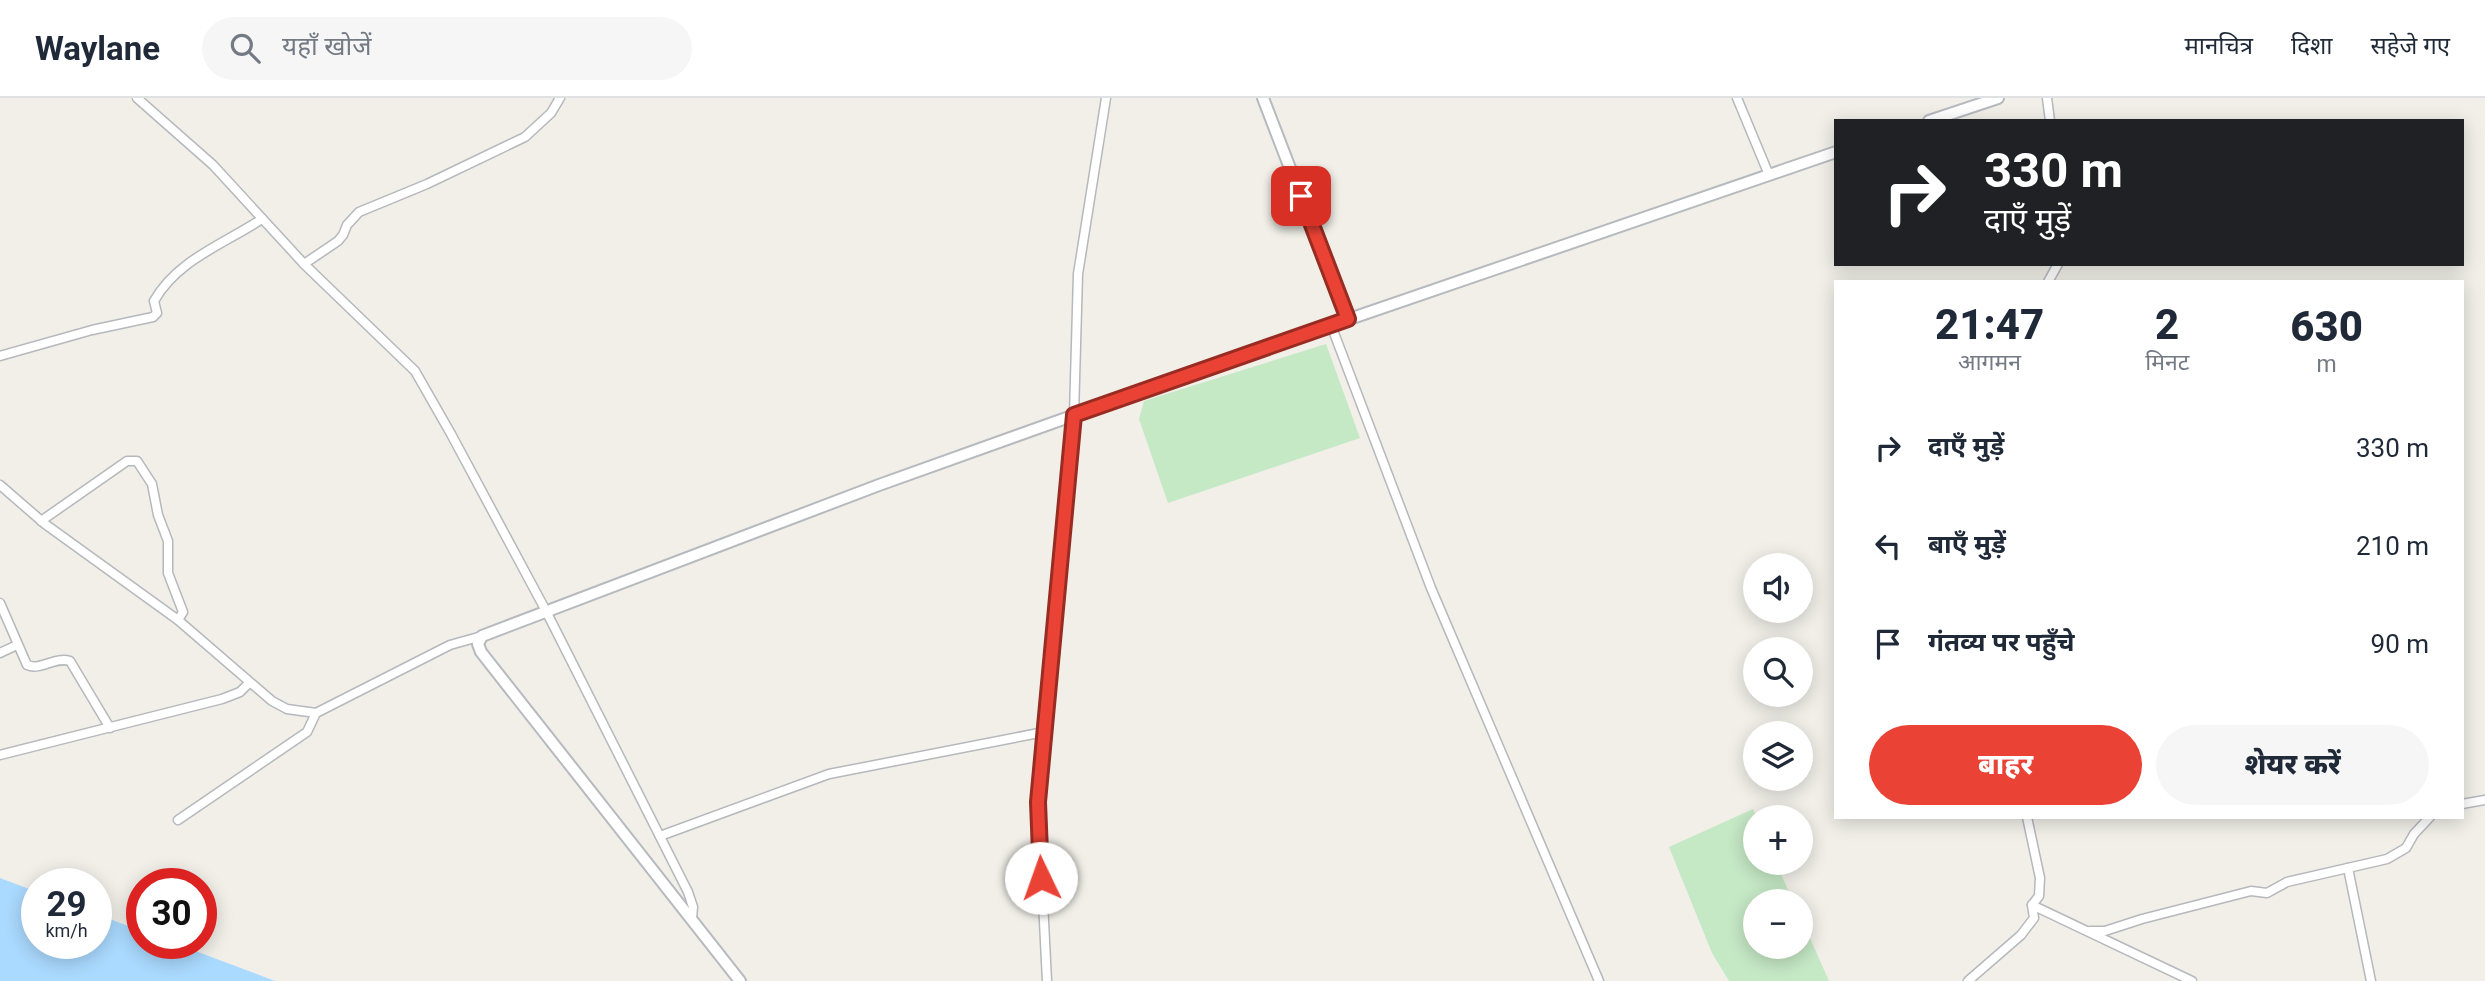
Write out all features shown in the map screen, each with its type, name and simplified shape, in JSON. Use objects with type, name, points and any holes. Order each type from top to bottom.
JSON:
[{"type":"main road","points":[[1263,98],[1348,319]]},
{"type":"main road","points":[[1935,119],[1998,98]]},
{"type":"main road","points":[[738,978],[481,652],[478,643],[482,636],[879,485],[1074,415],[1834,153]]},
{"type":"street","points":[[137,98],[214,164],[304,264],[415,371],[546,611],[660,836],[691,898],[692,918]]},
{"type":"street","points":[[304,264],[338,241],[346,225],[359,212],[427,184],[525,137],[551,113],[560,98]]},
{"type":"street","points":[[1047,981],[1038,802],[1074,415],[1078,274],[1106,98]]},
{"type":"street","points":[[1737,98],[1769,175]]},
{"type":"street","points":[[2047,98],[2050,119]]},
{"type":"street","points":[[0,356],[92,330],[153,317],[157,313],[155,299],[170,277],[196,258],[262,219]]},
{"type":"street","points":[[1331,325],[1432,588],[1599,981]]},
{"type":"street","points":[[41,521],[127,461],[137,461],[152,484],[158,515],[169,541],[168,573],[183,612],[178,620]]},
{"type":"street","points":[[0,485],[41,521],[178,620],[272,701],[287,709],[316,713],[450,645],[482,636]]},
{"type":"street","points":[[0,603],[29,667],[64,659],[70,661],[110,728]]},
{"type":"street","points":[[0,653],[17,645]]},
{"type":"street","points":[[0,755],[222,699],[240,692],[250,682]]},
{"type":"street","points":[[178,820],[307,732],[316,713]]},
{"type":"street","points":[[660,836],[829,774],[1044,733]]},
{"type":"street","points":[[2464,804],[2485,800]]},
{"type":"street","points":[[1968,981],[2021,935],[2034,918],[2032,905],[2039,896],[2040,878],[2026,819]]},
{"type":"street","points":[[2090,931],[2105,931],[2251,891],[2267,893],[2287,883],[2387,859],[2401,852],[2428,819]]},
{"type":"street","points":[[2348,868],[2371,981]]},
{"type":"street","points":[[2032,905],[2192,981]]},
{"type":"green space","points":[[1326,344],[1360,438],[1168,503],[1139,419],[1144,401]]},
{"type":"green space","points":[[1743,814],[1743,875],[1781,875],[1788,889],[1743,889],[1743,959],[1813,959],[1813,945],[1829,981],[1729,981],[1712,953],[1669,847]]},
{"type":"water","points":[[0,878],[21,886],[21,959],[112,959],[112,920],[126,925],[126,959],[217,959],[275,981],[0,981]]},
{"type":"route","points":[[1041,878],[1038,802],[1074,415],[1348,319],[1301,196]]}]
